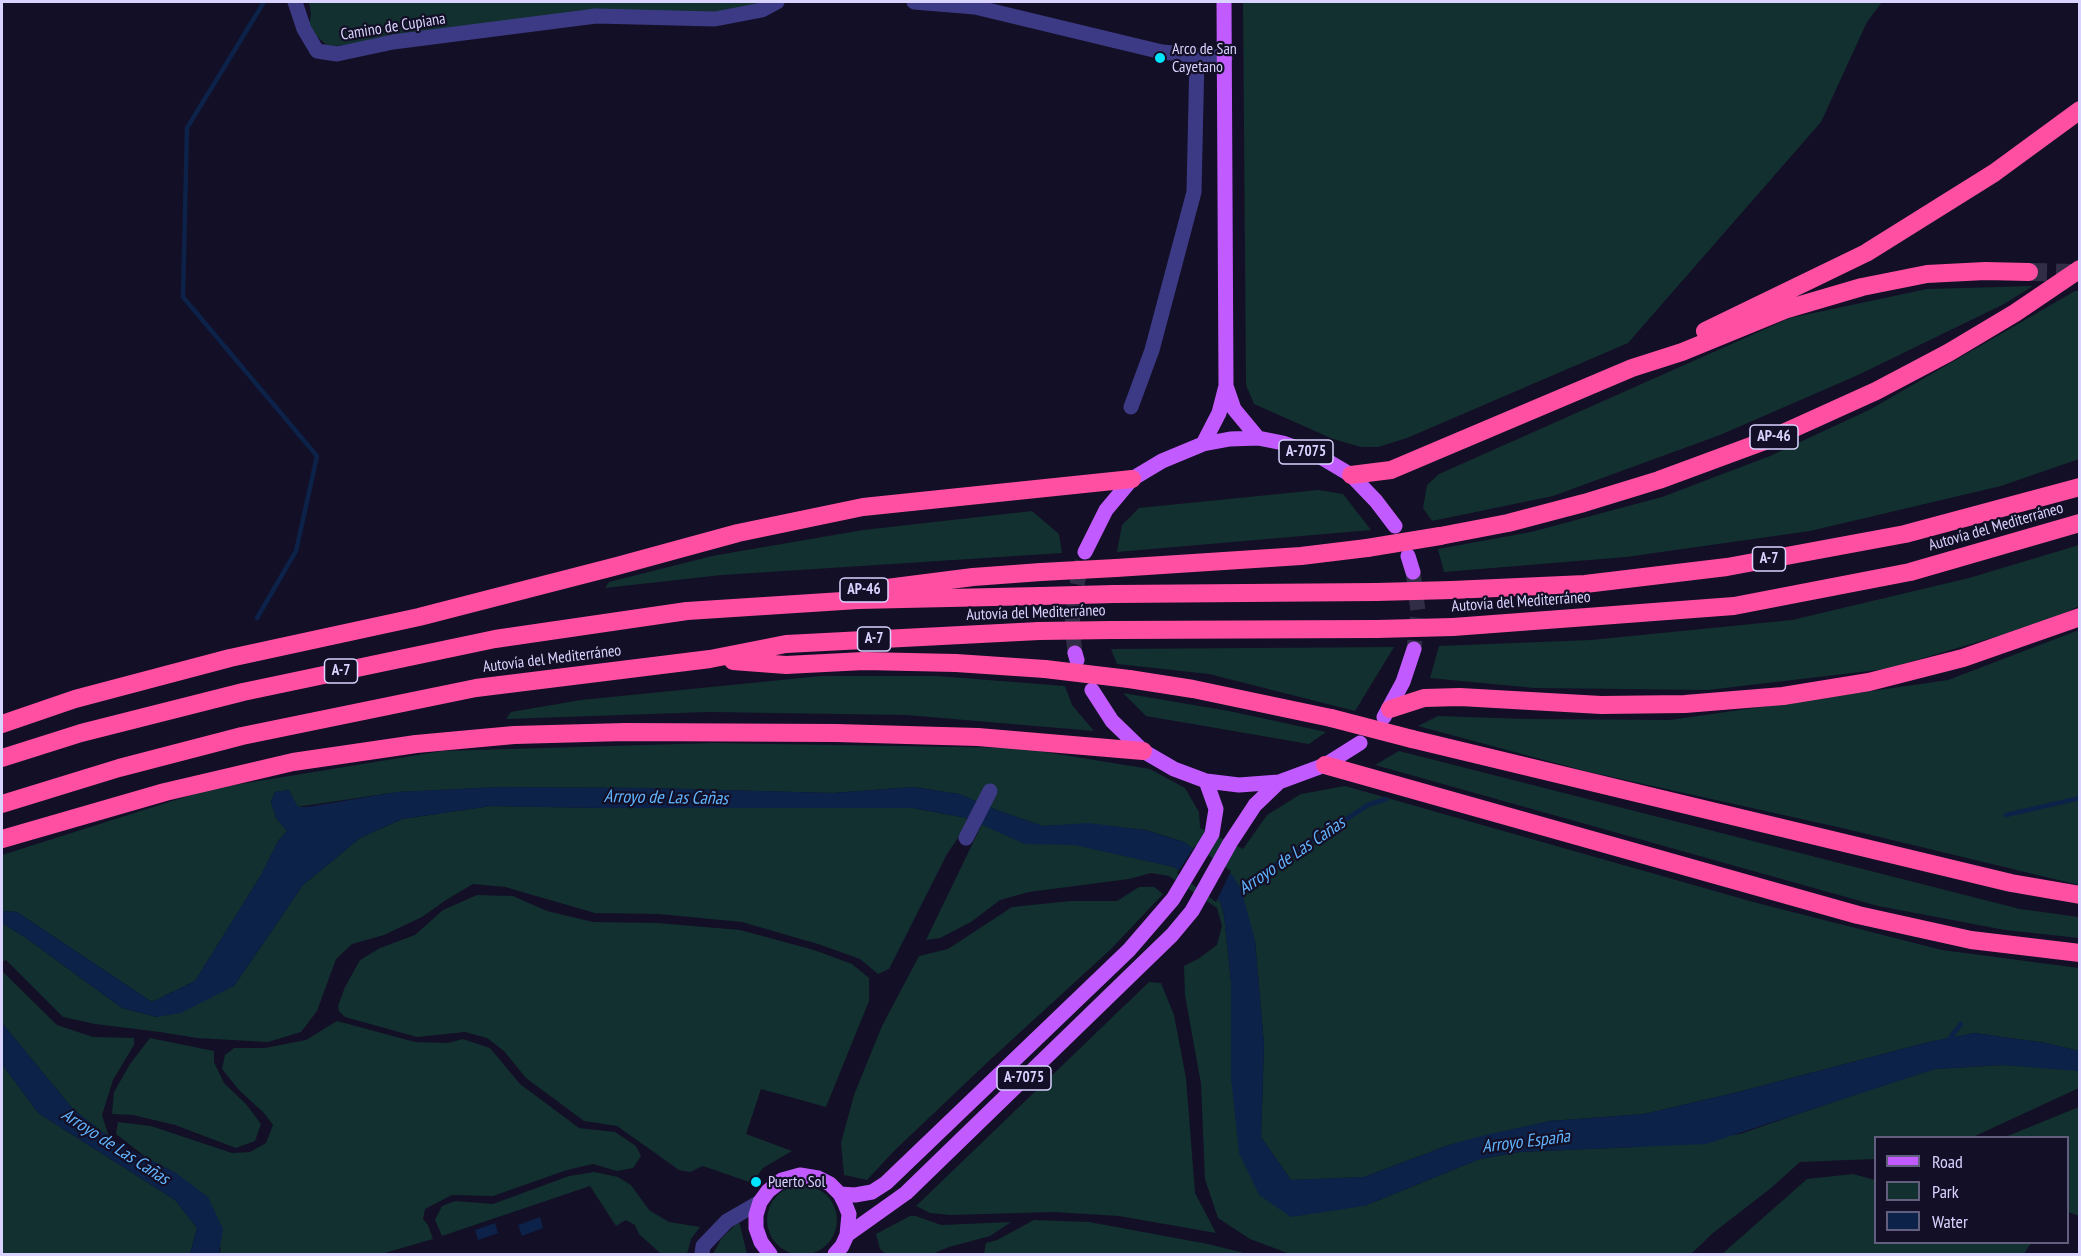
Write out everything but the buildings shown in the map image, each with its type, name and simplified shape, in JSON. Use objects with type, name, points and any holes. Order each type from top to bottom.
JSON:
[{"type":"highway","points":[[1351,476],[1391,470],[1632,368],[1866,253],[1994,173],[2079,110]]},
{"type":"highway","name":"AP-46","points":[[687,611],[974,578],[1301,556],[1367,548],[1508,523],[1659,480],[1770,439],[1876,390],[1948,353],[2015,313],[2079,269]]},
{"type":"highway","points":[[1632,368],[1682,352],[1787,309],[1862,287],[1928,274],[1985,271],[2029,272]]},
{"type":"highway","points":[[2,724],[75,699],[230,658],[419,617],[738,532],[863,507],[1131,479]]},
{"type":"highway","name":"Autovía del Mediterráneo","points":[[2,758],[81,733],[243,692],[495,639],[687,611],[858,600],[1114,594],[1376,592],[1585,584],[1727,567],[1905,534],[2079,488]]},
{"type":"highway","name":"Autovía del Mediterráneo","points":[[2,804],[141,762],[242,736],[346,713],[476,688],[710,659],[786,644],[1039,631],[1453,627],[1734,606],[1910,572],[2079,523]]},
{"type":"highway","points":[[1387,713],[1424,698],[1460,697],[1601,705],[1685,704],[1783,696],[1869,682],[1962,658],[2079,617]]},
{"type":"highway","points":[[710,659],[786,665],[864,662],[956,663],[1045,669],[1129,679],[1214,693],[1331,718],[2000,880],[2079,895]]},
{"type":"highway","points":[[2,839],[165,792],[293,762],[416,744],[514,735],[625,732],[848,733],[978,737],[1143,752]]},
{"type":"highway","points":[[1325,765],[1858,915],[1971,940],[2079,953]]},
{"type":"main road","name":"A-7075","points":[[1203,444],[1219,413],[1226,386],[1224,2]]},
{"type":"main road","name":"A-7075","points":[[1226,386],[1233,409],[1258,438]]},
{"type":"main road","name":"A-7075","points":[[1084,552],[1106,510],[1131,479],[1162,461],[1203,444],[1230,439],[1258,438],[1283,443],[1319,456],[1351,476],[1376,501],[1395,526]]},
{"type":"main road","points":[[1408,556],[1413,572]]},
{"type":"main road","points":[[1387,713],[1403,682],[1414,650]]},
{"type":"main road","name":"A-7075","points":[[1092,690],[1112,721],[1143,752],[1174,769],[1206,781],[1239,785],[1279,782],[1325,765],[1360,743]]},
{"type":"main road","name":"A-7075","points":[[840,1194],[855,1195],[872,1192],[886,1183],[1129,950],[1173,899],[1212,834],[1216,809],[1206,781]]},
{"type":"main road","name":"A-7075","points":[[835,1254],[847,1235],[906,1193],[1172,935],[1192,911],[1230,843],[1255,805],[1279,782]]},
{"type":"main road","points":[[769,1254],[760,1242],[756,1228],[756,1215],[760,1202],[768,1191],[782,1180],[800,1175],[818,1178],[830,1184],[840,1194],[849,1214],[847,1235]]},
{"type":"street","name":"Camino de Cupiana","points":[[295,2],[304,29],[317,51],[337,54],[393,42],[596,16],[715,19],[762,10],[777,2]]},
{"type":"street","points":[[914,2],[975,8],[1162,52],[1225,58]]},
{"type":"street","points":[[1131,407],[1152,350],[1194,192],[1197,56]]},
{"type":"street","points":[[966,838],[990,791]]},
{"type":"street","points":[[702,1254],[703,1246],[727,1221],[760,1202]]},
{"type":"green space","points":[[309,2],[764,2],[723,14],[526,19],[329,47],[315,35],[309,25],[311,14]]},
{"type":"green space","points":[[1243,2],[1882,2],[1867,22],[1821,122],[1628,343],[1407,438],[1378,447],[1361,447],[1333,439],[1254,404],[1246,385]]},
{"type":"green space","points":[[2033,286],[2004,304],[1858,375],[1720,435],[1553,496],[1432,521],[1423,508],[1427,485],[1439,474],[1790,318],[1927,289]]},
{"type":"green space","points":[[2075,291],[2080,291],[2079,459],[2001,486],[1810,531],[1626,557],[1444,572],[1438,549],[1531,532],[1662,497],[1770,456],[1871,409]]},
{"type":"green space","points":[[1318,490],[1343,494],[1371,530],[1117,552],[1122,525],[1139,508]]},
{"type":"green space","points":[[1032,511],[1059,534],[1062,553],[722,575],[605,588],[609,582],[712,556],[863,530]]},
{"type":"green space","points":[[2079,545],[2079,606],[2046,622],[1886,669],[1708,690],[1534,688],[1430,678],[1439,646],[1591,640],[1792,620],[1969,578]]},
{"type":"green space","points":[[2079,630],[2079,885],[1842,828],[1585,771],[1418,726],[1438,716],[1670,720],[1948,680]]},
{"type":"green space","points":[[1394,647],[1355,711],[1209,674],[1117,664],[1111,649]]},
{"type":"green space","points":[[821,676],[937,676],[1065,686],[1072,705],[1094,731],[906,715],[708,712],[506,719],[511,712],[581,700]]},
{"type":"green space","points":[[1123,693],[1229,711],[1326,732],[1309,744],[1146,716]]},
{"type":"green space","points":[[712,743],[1020,748],[1150,769],[1185,788],[1199,812],[1200,828],[1243,849],[1267,815],[1301,794],[1345,786],[1757,903],[1942,950],[2079,968],[2079,1051],[2046,1043],[1974,1033],[1929,1042],[1644,1114],[1550,1121],[1449,1145],[1364,1177],[1291,1180],[1261,1137],[1264,1045],[1255,940],[1184,842],[1146,830],[1088,824],[1043,826],[959,794],[913,787],[833,793],[500,787],[398,792],[297,807],[289,790],[275,792],[271,802],[276,818],[287,831],[278,841],[261,875],[195,981],[152,1002],[17,912],[2,911],[2,855],[210,789],[442,751]]},
{"type":"green space","points":[[1399,751],[2020,909],[2079,917],[2079,938],[2005,930],[1878,906],[1375,765]]},
{"type":"green space","points":[[491,806],[913,808],[967,818],[964,829],[947,854],[889,969],[878,974],[860,959],[742,922],[659,914],[595,913],[505,887],[473,884],[422,917],[384,935],[352,944],[336,959],[317,1011],[301,1032],[268,1042],[197,1038],[95,1024],[63,1017],[6,960],[2,962],[2,923],[122,1008],[157,1017],[234,986],[303,885],[360,838],[402,819]]},
{"type":"green space","points":[[982,824],[1025,844],[1074,844],[1174,867],[1220,901],[1224,915],[1231,982],[1231,1077],[1259,1195],[1364,1206],[1480,1159],[1519,1152],[1635,1147],[1740,1134],[1935,1069],[2002,1065],[2072,1069],[2079,1071],[2079,1088],[1975,1136],[1874,1136],[1874,1159],[1800,1162],[1771,1188],[1713,1233],[1691,1254],[1290,1254],[1250,1239],[1218,1218],[1205,1179],[1201,1084],[1185,995],[1184,966],[1217,945],[1222,926],[1217,908],[1169,876],[1151,873],[1129,879],[1029,892],[1000,900],[971,922],[940,938],[926,940]]},
{"type":"green space","points":[[1139,887],[1154,887],[1163,894],[1111,949],[992,1058],[894,1151],[867,1180],[844,1175],[841,1143],[854,1095],[882,1026],[919,956],[948,949],[1012,907],[1071,901],[1117,901]]},
{"type":"green space","points":[[477,895],[513,896],[547,911],[593,922],[658,923],[740,930],[814,950],[852,964],[869,978],[869,1001],[826,1107],[761,1089],[746,1134],[792,1151],[763,1168],[752,1183],[703,1166],[690,1172],[679,1170],[617,1126],[584,1121],[526,1078],[504,1051],[487,1038],[465,1032],[417,1037],[345,1017],[339,1011],[338,1006],[345,987],[360,960],[380,948],[415,935],[443,910]]},
{"type":"green space","points":[[2,971],[57,1025],[93,1037],[134,1038],[134,1045],[113,1080],[102,1115],[109,1137],[73,1109],[2,1023]]},
{"type":"green space","points":[[1149,982],[1161,983],[1174,1015],[1186,1078],[1195,1193],[1216,1233],[1119,1216],[1054,1212],[950,1215],[930,1213],[916,1206]]},
{"type":"green space","points":[[337,1021],[415,1042],[448,1043],[463,1039],[490,1048],[520,1084],[579,1128],[615,1132],[636,1146],[641,1156],[633,1168],[617,1171],[593,1164],[567,1170],[493,1196],[452,1195],[425,1209],[423,1219],[433,1239],[381,1254],[219,1254],[221,1249],[176,1173],[148,1159],[116,1134],[118,1122],[151,1126],[232,1153],[250,1152],[266,1143],[273,1125],[222,1069],[225,1055],[234,1048],[265,1048],[306,1040]]},
{"type":"green space","points":[[150,1038],[214,1051],[214,1062],[224,1083],[246,1104],[261,1124],[255,1141],[236,1148],[175,1125],[133,1115],[112,1114],[114,1092],[130,1064]]},
{"type":"green space","points":[[2,1064],[38,1113],[175,1200],[197,1228],[190,1254],[2,1254]]},
{"type":"green space","points":[[2080,1107],[2079,1216],[2069,1212],[2069,1136],[2008,1136]]},
{"type":"green space","points":[[594,1172],[618,1177],[631,1185],[649,1210],[669,1222],[700,1227],[691,1239],[687,1254],[661,1254],[639,1234],[635,1225],[626,1220],[616,1226],[590,1186],[442,1236],[435,1220],[442,1206],[455,1201],[493,1204],[569,1176]]},
{"type":"green space","points":[[1853,1174],[1874,1180],[1874,1244],[2030,1244],[2024,1254],[1722,1254],[1807,1179]]},
{"type":"green space","points":[[809,1185],[822,1191],[831,1200],[835,1206],[837,1220],[835,1234],[827,1245],[816,1253],[795,1255],[777,1245],[769,1234],[767,1213],[777,1195],[788,1187]]},
{"type":"green space","points":[[910,1216],[941,1225],[1011,1222],[990,1236],[932,1254],[886,1254],[880,1249],[876,1234]]},
{"type":"green space","points":[[1034,1220],[1089,1222],[1208,1244],[1248,1254],[984,1254],[986,1243],[997,1240]]},
{"type":"green space","points":[[739,1221],[747,1254],[713,1254],[721,1239]]},
{"type":"water","name":"Arroyo España","points":[[500,787],[833,793],[913,787],[959,794],[1043,826],[1088,823],[1145,830],[1184,842],[1233,876],[1241,889],[1255,940],[1264,1045],[1261,1137],[1291,1180],[1364,1177],[1449,1145],[1485,1135],[1550,1121],[1644,1114],[1929,1042],[1974,1033],[2046,1043],[2079,1051],[2079,1071],[2002,1065],[1935,1069],[1706,1144],[1519,1152],[1480,1159],[1364,1206],[1291,1217],[1259,1195],[1239,1153],[1231,1077],[1231,982],[1224,915],[1220,901],[1174,867],[1074,845],[1025,844],[967,818],[913,808],[491,806],[402,819],[360,838],[303,885],[234,986],[181,1013],[157,1017],[122,1008],[2,923],[2,911],[17,912],[152,1002],[195,981],[261,875],[278,841],[287,831],[276,818],[271,802],[275,792],[289,790],[298,807],[307,807],[397,792]]},
{"type":"water","points":[[2,1023],[73,1109],[117,1143],[176,1173],[208,1197],[223,1229],[219,1254],[190,1254],[197,1228],[175,1200],[38,1113],[2,1064]]},
{"type":"water","points":[[540,1217],[543,1228],[522,1236],[518,1225]]},
{"type":"water","points":[[495,1223],[498,1233],[478,1240],[475,1230]]},
{"type":"pier","points":[[1195,846],[1231,871],[1216,902],[1177,873]]},
{"type":"waterway","points":[[257,618],[296,551],[317,456],[183,297],[187,128],[264,2]]},
{"type":"waterway","points":[[2006,815],[2080,798]]},
{"type":"waterway","name":"Arroyo de Las Cañas","points":[[1237,894],[1270,869],[1368,805],[1386,799]]},
{"type":"waterway","points":[[1946,1043],[1961,1024]]},
{"type":"tunnel","points":[[2029,272],[2080,273]]},
{"type":"tunnel","points":[[1075,653],[1072,625],[1082,561]]},
{"type":"tunnel","points":[[1413,572],[1418,611],[1414,649]]},
{"type":"place","name":"Arco de San Cayetano","points":[[1160,58]]},
{"type":"place","name":"Puerto Sol","points":[[756,1182]]}]
